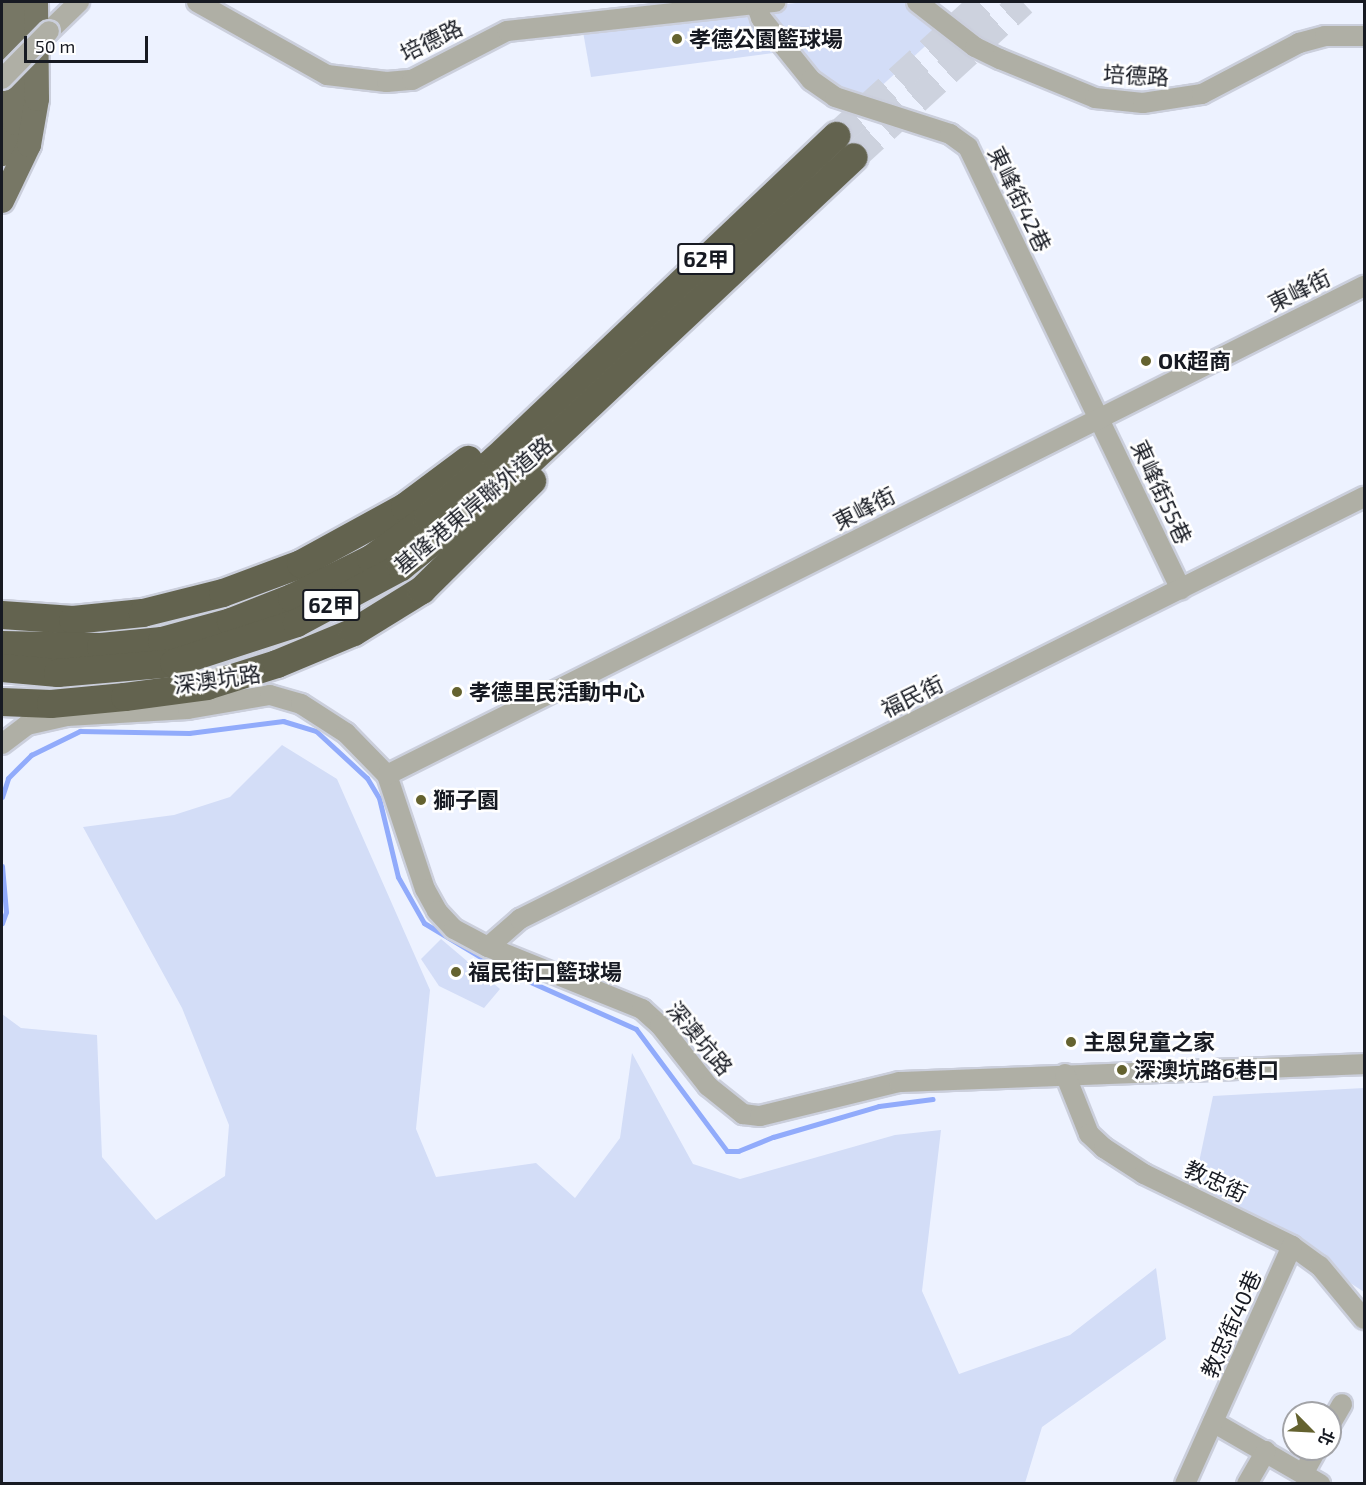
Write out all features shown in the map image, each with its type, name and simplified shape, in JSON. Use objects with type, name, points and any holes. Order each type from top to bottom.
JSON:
[{"type":"highway","name":"基隆港東岸聯外道路","points":[[2,645],[90,647],[162,641],[231,622],[292,598],[370,559],[428,518],[587,389],[845,147]]},
{"type":"highway","name":"基隆港東岸聯外道路","points":[[2,668],[58,673],[162,664],[297,623],[401,567],[511,479],[587,389]]},
{"type":"highway","points":[[2,615],[73,620],[166,608],[223,593],[301,564],[405,507],[587,389]]},
{"type":"highway","points":[[2,702],[51,704],[207,686],[277,664],[354,632],[422,590],[537,477],[587,389]]},
{"type":"main road","points":[[2,154],[15,123],[15,2]]},
{"type":"main road","points":[[2,201],[29,145],[37,99],[36,2]]},
{"type":"street","points":[[2,79],[79,2]]},
{"type":"street","name":"培德路","points":[[197,2],[327,75],[387,82],[411,80],[507,31],[766,3]]},
{"type":"street","name":"培德路","points":[[917,2],[975,47],[1000,59],[1095,98],[1143,103],[1202,94],[1299,43],[1325,36],[1365,36]]},
{"type":"street","name":"東峰街42巷","points":[[766,3],[761,18],[811,80],[835,97],[950,134],[968,147],[1100,416]]},
{"type":"street","name":"東峰街","points":[[387,775],[1100,416],[1365,286]]},
{"type":"street","name":"東峰街55巷","points":[[1100,416],[1181,589]]},
{"type":"street","name":"福民街","points":[[488,947],[520,920],[1365,497]]},
{"type":"street","name":"深澳坑路","points":[[2,744],[27,725],[45,718],[188,709],[270,695],[319,714],[346,733],[387,775],[425,889],[437,911],[454,929],[488,947],[642,1009],[660,1025],[708,1086],[743,1114],[760,1116],[899,1082],[1365,1064]]},
{"type":"street","name":"教忠街","points":[[1065,1074],[1089,1134],[1104,1148],[1144,1174],[1292,1246],[1320,1266],[1365,1319]]},
{"type":"street","name":"教忠街40巷","points":[[1185,1484],[1292,1246]]},
{"type":"street","points":[[1213,1422],[1312,1479],[1315,1461]]},
{"type":"street","points":[[1247,1484],[1266,1451]]},
{"type":"shaded area","points":[[804,2],[912,2],[944,29],[866,100],[837,91],[814,76],[763,7]]},
{"type":"shaded area","name":"孝德公園籃球場","points":[[749,11],[781,52],[591,77],[582,26]]},
{"type":"shaded area","points":[[282,745],[337,779],[430,990],[416,1129],[436,1177],[536,1163],[575,1198],[620,1138],[632,1053],[693,1164],[740,1179],[895,1135],[941,1130],[922,1291],[959,1374],[1070,1335],[1156,1268],[1166,1339],[1042,1427],[1025,1483],[2,1483],[2,1014],[21,1028],[97,1035],[102,1157],[156,1220],[225,1176],[229,1125],[182,1008],[83,827],[174,815],[230,797]]},
{"type":"shaded area","name":"福民街口籃球場","points":[[441,939],[500,989],[484,1008],[439,986],[421,959]]},
{"type":"shaded area","points":[[1364,1088],[1364,1292],[1195,1181],[1213,1096]]},
{"type":"waterway","points":[[2,797],[8,778],[31,755],[80,731],[189,733],[283,721],[316,731],[367,778],[379,798],[398,877],[424,923],[499,968],[636,1029],[727,1151],[738,1151],[773,1137],[879,1106],[933,1099]]},
{"type":"waterway","points":[[2,866],[6,912],[2,923]]},
{"type":"tunnel","points":[[836,136],[984,2]]},
{"type":"tunnel","points":[[854,157],[1023,2]]},
{"type":"place","name":"孝德公園籃球場","points":[[677,39]]},
{"type":"place","name":"OK超商","points":[[1146,361]]},
{"type":"place","name":"孝德里民活動中心","points":[[457,692]]},
{"type":"place","name":"獅子園","points":[[421,800]]},
{"type":"place","name":"福民街口籃球場","points":[[456,972]]},
{"type":"place","name":"主恩兒童之家","points":[[1071,1042]]},
{"type":"place","name":"深澳坑路6巷口","points":[[1122,1070]]}]
